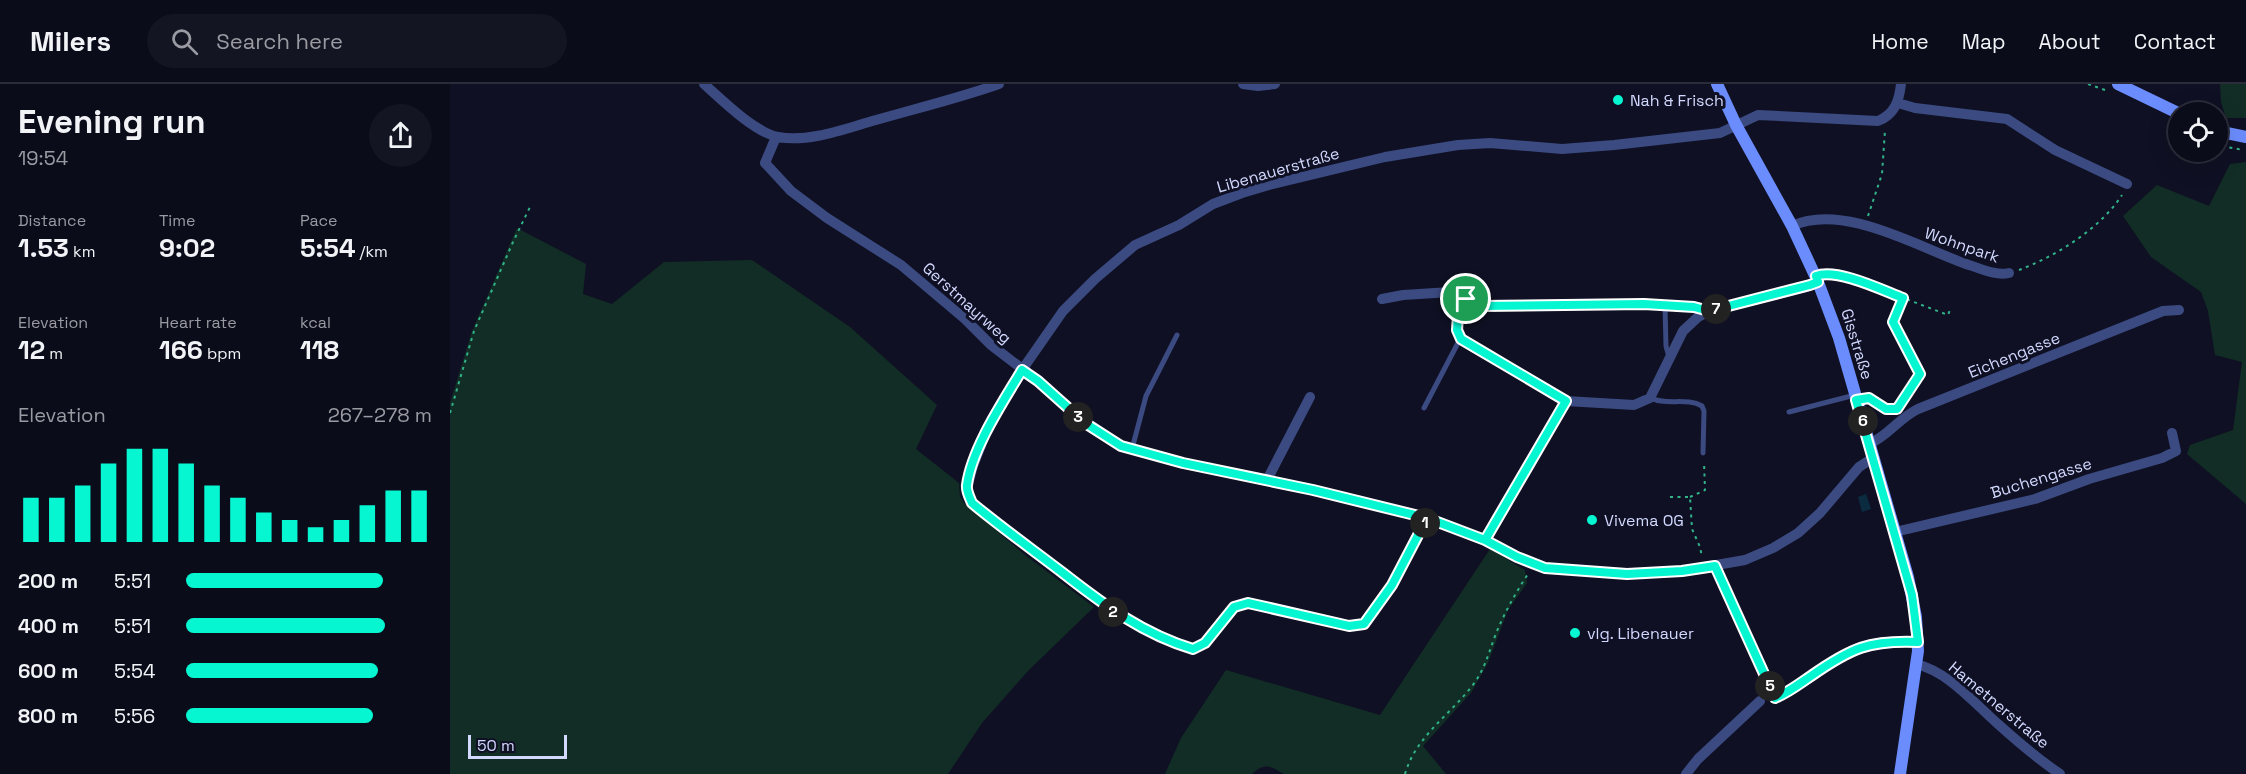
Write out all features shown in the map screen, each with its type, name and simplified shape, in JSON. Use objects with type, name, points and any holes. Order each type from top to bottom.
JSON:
[{"type":"street","points":[[704,84],[743,117],[776,137],[796,138],[828,132],[968,95],[999,84]]},
{"type":"street","points":[[1243,84],[1258,86],[1275,84]]},
{"type":"street","name":"Gisstraße","points":[[1717,84],[1736,125],[1792,226],[1817,279],[1839,338],[1912,595],[1918,642],[1900,774]]},
{"type":"street","points":[[1883,119],[1892,113],[1898,104],[1901,84]]},
{"type":"street","points":[[2118,84],[2168,108]]},
{"type":"street","points":[[1898,104],[2007,119],[2055,150],[2127,184]]},
{"type":"street","name":"Libenauerstraße","points":[[1022,370],[1063,311],[1095,279],[1135,245],[1179,225],[1213,204],[1242,193],[1385,157],[1458,144],[1490,143],[1562,149],[1709,135],[1720,133],[1758,115],[1871,122],[1883,119]]},
{"type":"street","points":[[2228,133],[2246,137]]},
{"type":"street","name":"Gerstmayrweg","points":[[776,137],[765,163],[782,183],[827,218],[901,265],[1022,370]]},
{"type":"street","name":"Wohnpark","points":[[1792,226],[1800,222],[1815,220],[1845,220],[1866,225],[1993,273],[2009,273]]},
{"type":"street","points":[[1383,299],[1402,295],[1446,292],[1456,295],[1459,300],[1457,330],[1461,339],[1566,401],[1625,406],[1639,404],[1650,398],[1683,331],[1698,317],[1709,311],[1803,288],[1817,279]]},
{"type":"street","name":"Eichengasse","points":[[1869,444],[1877,440],[1898,421],[1918,409],[2163,311],[2179,310]]},
{"type":"street","points":[[1427,518],[1392,585],[1364,624],[1349,626],[1248,603],[1234,607],[1205,643],[1193,649],[1175,644],[1133,624],[1099,602],[972,503],[967,488],[991,420],[1022,370],[1038,381],[1085,423],[1121,446],[1427,518],[1485,540],[1535,565],[1556,569],[1611,573],[1664,572],[1704,568],[1750,558],[1788,540],[1817,516],[1858,467],[1873,458]]},
{"type":"street","points":[[1267,480],[1310,397]]},
{"type":"street","points":[[1485,540],[1566,401]]},
{"type":"street","name":"Buchengasse","points":[[1894,532],[2035,499],[2089,479],[2162,458],[2176,451],[2172,433]]},
{"type":"street","points":[[1809,676],[1844,654],[1865,645],[1885,641],[1918,642]]},
{"type":"street","name":"Hametnerstraße","points":[[1916,664],[1932,669],[1946,679],[2060,774]]},
{"type":"street","points":[[1686,774],[1698,759],[1760,701]]},
{"type":"lane","points":[[1644,304],[1694,307],[1709,311]]},
{"type":"lane","points":[[1665,306],[1666,346],[1669,357]]},
{"type":"lane","points":[[1132,449],[1146,396],[1177,335]]},
{"type":"lane","points":[[1424,408],[1461,339]]},
{"type":"lane","points":[[1789,412],[1856,397]]},
{"type":"lane","points":[[1650,398],[1661,402],[1692,402],[1702,406],[1704,411],[1703,453]]},
{"type":"path","points":[[1866,225],[1882,174],[1885,130],[1883,119]]},
{"type":"path","name":"Wohnpark","points":[[2009,273],[2046,259],[2084,234],[2117,203],[2127,184]]},
{"type":"path","points":[[450,413],[479,318],[530,207]]},
{"type":"path","points":[[1817,279],[1828,273],[1872,286],[1948,315],[1951,307]]},
{"type":"path","points":[[1856,397],[1869,398],[1886,409],[1897,409],[1920,374],[1893,322],[1903,298]]},
{"type":"path","points":[[1459,300],[1466,299],[1482,306],[1644,304]]},
{"type":"path","points":[[1670,497],[1690,497],[1705,490],[1703,453]]},
{"type":"path","points":[[1690,497],[1692,529],[1700,547],[1704,568]]},
{"type":"path","points":[[1405,774],[1415,750],[1424,738],[1462,699],[1482,672],[1500,626],[1517,592],[1535,565]]},
{"type":"path","points":[[1715,566],[1775,698]]},
{"type":"path","points":[[1760,701],[1775,698],[1791,690],[1809,676]]},
{"type":"green space","points":[[2220,84],[2246,84],[2246,118],[2228,118],[2228,102],[2221,102]]},
{"type":"green space","points":[[2246,162],[2246,504],[2187,454],[2190,445],[2233,430],[2242,362],[2215,355],[2208,311],[2201,292],[2151,257],[2123,216],[2157,185],[2209,206],[2230,164]]},
{"type":"green space","points":[[517,228],[586,264],[583,294],[612,304],[664,262],[752,260],[850,327],[937,405],[916,449],[959,483],[960,497],[965,504],[1025,555],[1094,607],[1028,671],[982,723],[948,774],[450,774],[450,403],[472,331]]},
{"type":"green space","points":[[1490,549],[1525,570],[1527,583],[1508,610],[1488,663],[1471,693],[1423,746],[1446,774],[1284,774],[1268,766],[1252,774],[1165,774],[1181,738],[1226,670],[1380,715]]},
{"type":"water","points":[[1866,494],[1871,509],[1862,512],[1858,497]]},
{"type":"place","name":"Nah & Frisch","points":[[1618,100]]},
{"type":"place","name":"Vivema OG","points":[[1592,520]]},
{"type":"place","name":"vlg. Libenauer","points":[[1575,633]]},
{"type":"route","points":[[1466,299],[1459,300],[1457,330],[1461,339],[1566,401],[1485,540],[1427,518],[1392,585],[1364,624],[1349,626],[1248,603],[1234,607],[1205,643],[1193,649],[1175,644],[1133,624],[1099,602],[972,503],[967,488],[973,466],[991,420],[1022,370],[1038,381],[1085,423],[1121,446],[1183,463],[1313,490],[1427,518],[1485,540],[1517,557],[1545,568],[1627,574],[1682,571],[1715,566],[1775,698],[1857,648],[1874,642],[1918,642],[1916,617],[1908,577],[1856,400],[1866,397],[1886,409],[1897,409],[1920,374],[1893,322],[1903,298],[1872,286],[1823,273],[1816,276],[1818,282],[1810,285],[1709,311],[1694,307],[1644,304],[1482,306],[1466,299]]}]
